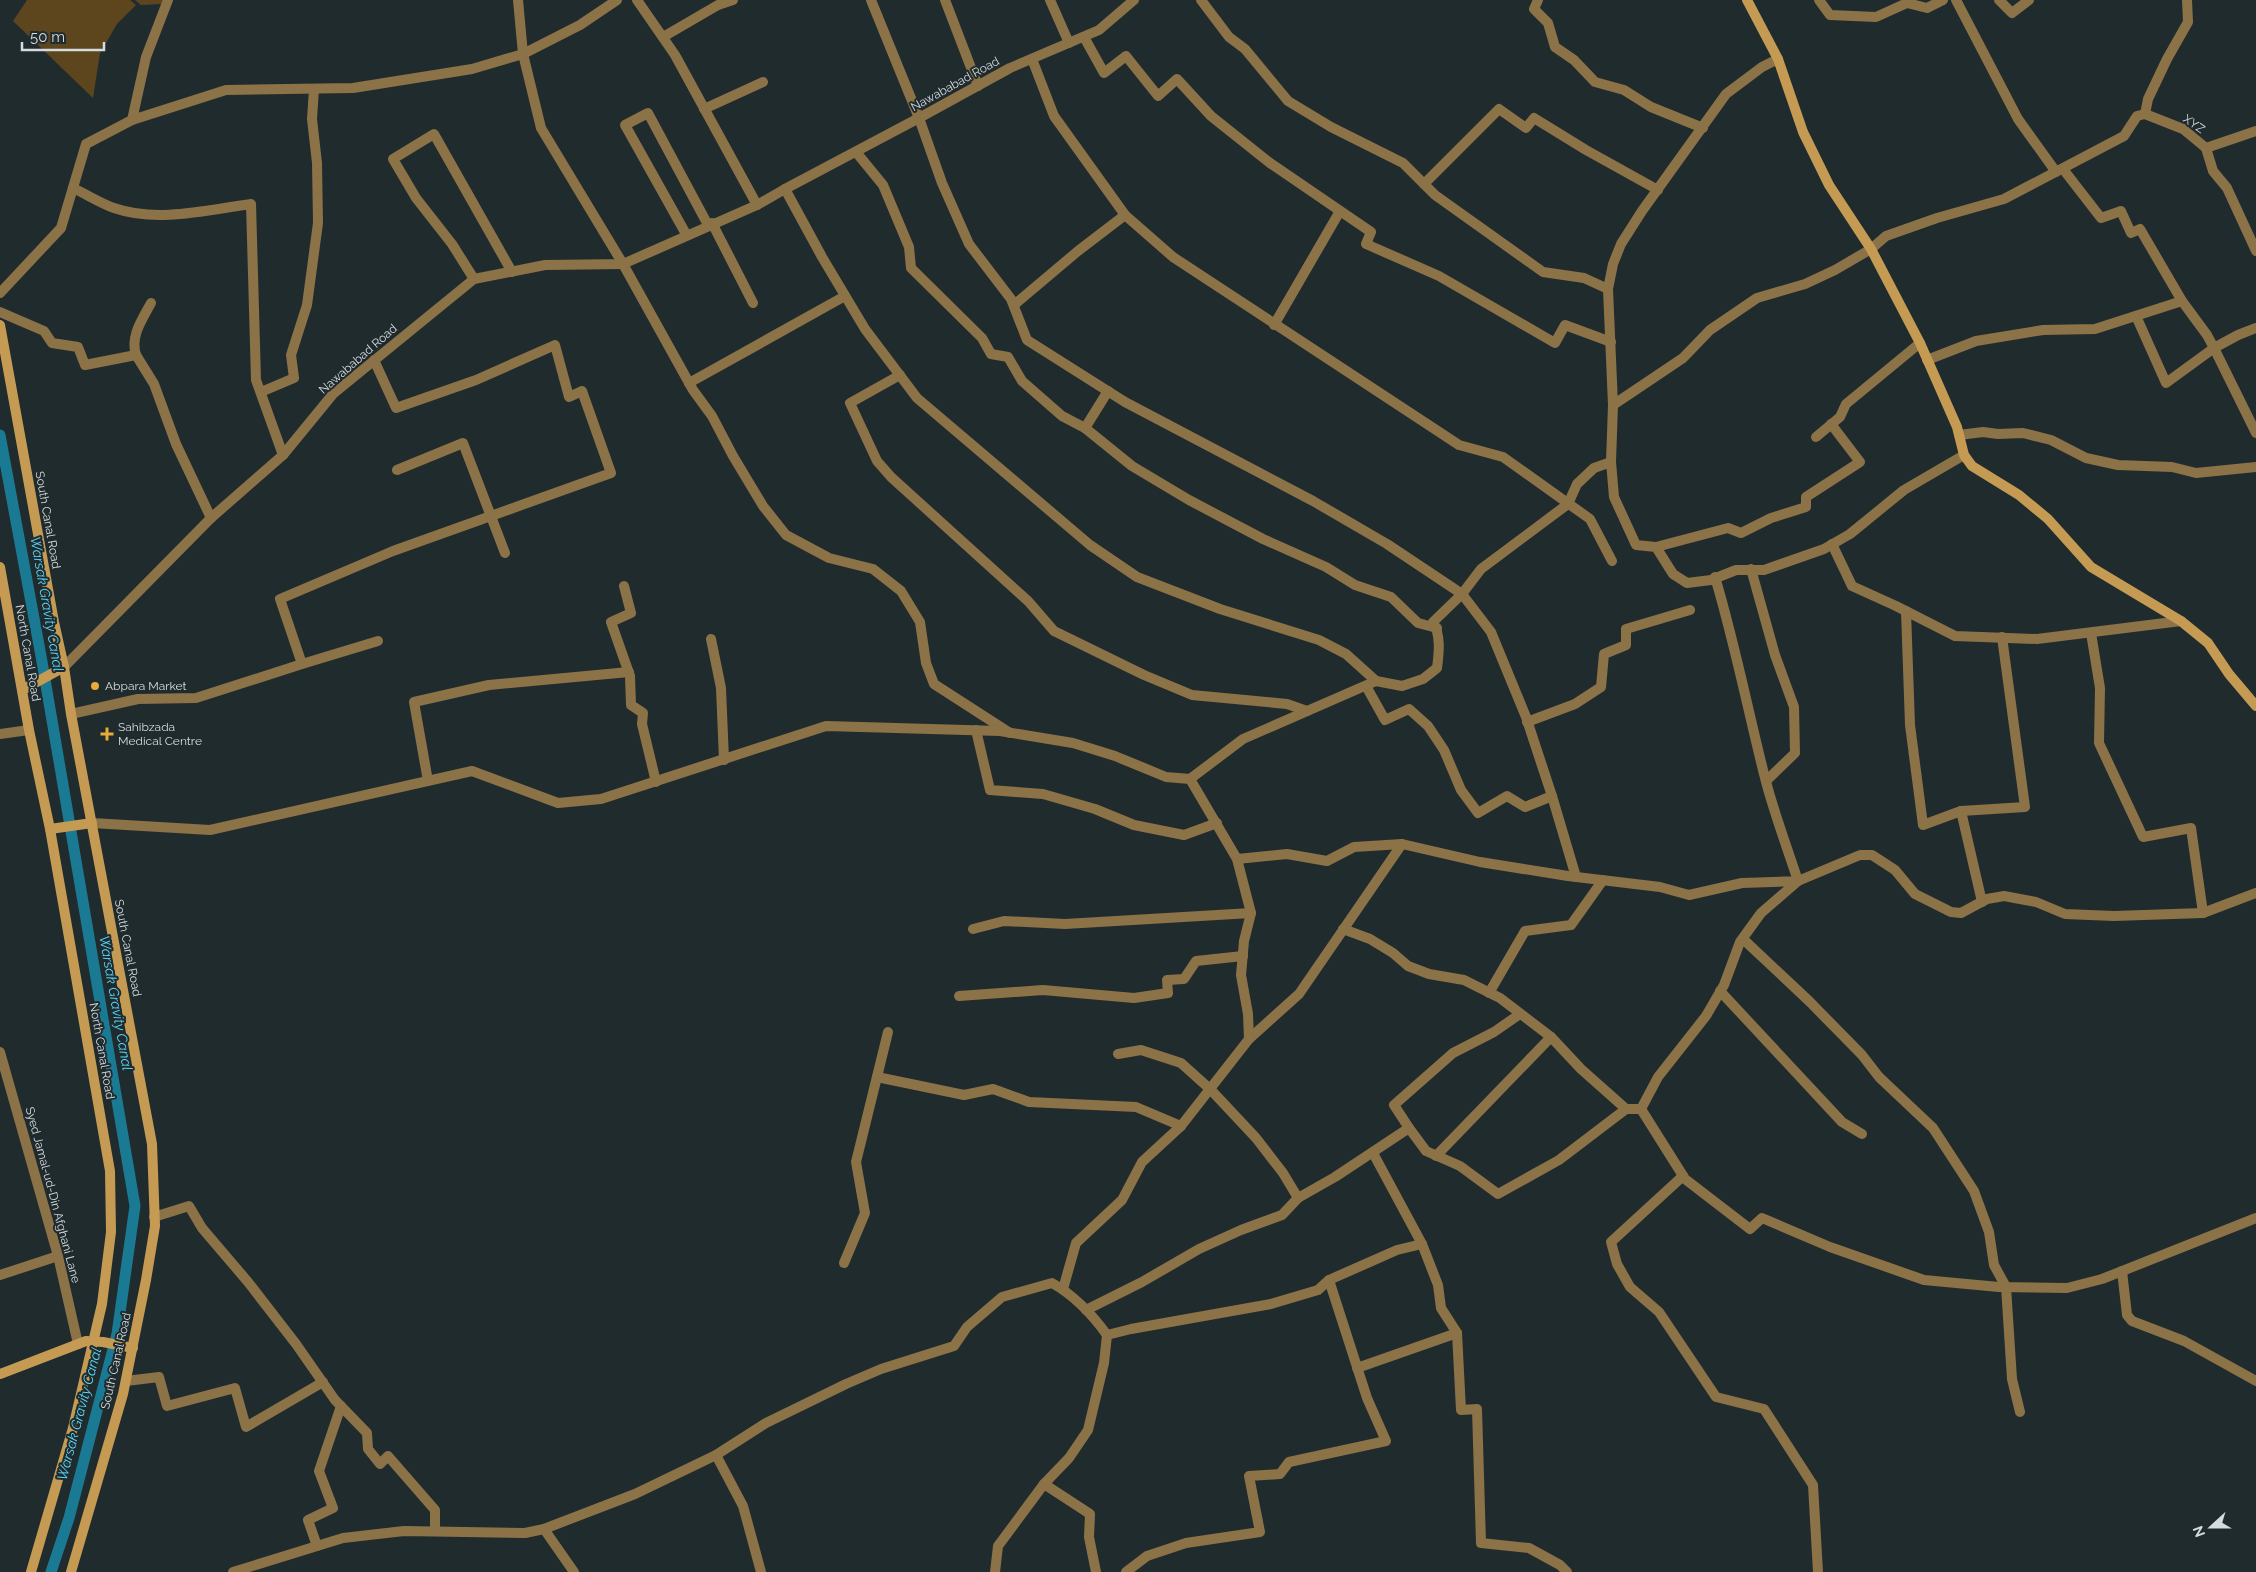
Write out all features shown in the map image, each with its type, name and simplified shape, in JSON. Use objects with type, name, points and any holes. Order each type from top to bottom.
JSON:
[{"type":"main road","points":[[1747,0],[1778,59],[1803,132],[1829,185],[1870,249],[1920,343],[1959,434],[1964,455],[1972,466],[2019,495],[2048,519],[2091,567],[2181,621],[2208,643],[2229,674],[2256,706]]},
{"type":"main road","name":"South Canal Road","points":[[0,325],[54,622],[60,670],[71,714],[90,823],[152,1144],[154,1217],[146,1280],[131,1348],[126,1381],[71,1572]]},
{"type":"main road","name":"North Canal Road","points":[[0,567],[29,730],[50,828],[110,1171],[111,1232],[98,1341],[31,1572]]},
{"type":"main road","points":[[22,690],[60,670]]},
{"type":"main road","points":[[50,828],[90,823]]},
{"type":"main road","points":[[0,1374],[78,1344],[98,1341],[131,1348]]},
{"type":"street","points":[[132,120],[146,57],[168,0]]},
{"type":"street","points":[[518,0],[523,54],[541,128],[623,264],[689,383],[712,416],[763,506],[786,535],[829,558],[873,569],[901,592],[920,622],[926,664],[934,684],[1010,733]]},
{"type":"street","points":[[0,293],[61,228],[86,144],[132,120],[226,90],[353,88],[462,70],[523,54],[580,25],[617,0]]},
{"type":"street","points":[[637,0],[663,37],[757,205]]},
{"type":"street","points":[[663,37],[718,5],[733,0]]},
{"type":"street","points":[[871,0],[919,118],[942,183],[969,244],[1011,299],[1027,340],[1108,391],[1313,501],[1387,544],[1462,594],[1491,632],[1527,722],[1552,796],[1576,877]]},
{"type":"street","points":[[945,0],[978,86]]},
{"type":"street","points":[[1050,0],[1069,43]]},
{"type":"street","name":"Nawababad Road","points":[[60,670],[211,518],[283,455],[333,394],[474,279],[545,266],[623,264],[686,234],[757,205],[1010,68],[1099,30],[1134,0]]},
{"type":"street","points":[[1200,0],[1229,37],[1245,49],[1288,101],[1331,127],[1403,163],[1435,195],[1542,272],[1584,278],[1608,289]]},
{"type":"street","points":[[1538,0],[1534,9],[1548,23],[1556,47],[1574,60],[1595,82],[1624,90],[1651,107],[1703,128]]},
{"type":"street","points":[[1819,0],[1830,15],[1876,17],[1907,3],[1927,8],[1943,0]]},
{"type":"street","points":[[1956,0],[2018,119],[2059,171],[2102,218],[2121,211],[2131,233],[2140,229],[2182,301],[2214,348],[2256,433]]},
{"type":"street","points":[[1999,0],[2012,13],[2029,0]]},
{"type":"street","points":[[1613,405],[1683,358],[1710,330],[1757,298],[1805,284],[1835,270],[1870,249],[1886,236],[1937,218],[2004,199],[2124,136],[2137,116],[2145,114],[2152,91],[2188,22],[2187,0]]},
{"type":"street","points":[[1084,36],[1104,73],[1126,56],[1158,96],[1177,79],[1218,122],[1270,163],[1370,232],[1366,244],[1439,276],[1555,343],[1566,325],[1611,342]]},
{"type":"street","points":[[1032,59],[1054,116],[1125,215],[1173,257],[1459,445],[1503,457],[1590,519],[1612,561]]},
{"type":"street","points":[[1778,59],[1762,67],[1726,94],[1621,244],[1613,264],[1608,289],[1613,405],[1611,462],[1614,497],[1636,545],[1656,547],[1728,528],[1741,533],[1770,518],[1806,507],[1806,497],[1860,462],[1831,424]]},
{"type":"street","points":[[704,108],[763,82]]},
{"type":"street","points":[[261,392],[294,378],[291,355],[307,305],[318,222],[317,163],[312,119],[314,89]]},
{"type":"street","points":[[1424,184],[1499,110],[1526,128],[1534,118],[1586,150],[1658,190]]},
{"type":"street","points":[[686,234],[626,125],[648,113],[753,303]]},
{"type":"street","name":"XYZ","points":[[2145,114],[2183,129],[2206,148],[2256,131]]},
{"type":"street","points":[[474,279],[452,244],[416,198],[393,159],[434,134],[512,272]]},
{"type":"street","points":[[2206,148],[2213,171],[2227,188],[2256,251]]},
{"type":"street","points":[[856,152],[883,185],[909,248],[911,268],[982,338],[991,354],[1008,357],[1022,381],[1062,416],[1085,428],[1132,466],[1189,500],[1263,539],[1326,567],[1355,585],[1391,597],[1418,623],[1437,628]]},
{"type":"street","points":[[73,188],[114,208],[142,214],[179,214],[251,204],[256,380],[283,455]]},
{"type":"street","points":[[785,189],[865,329],[918,398],[1090,545],[1137,577],[1220,609],[1319,640],[1346,654],[1371,683],[1385,720],[1409,709],[1428,726],[1444,750],[1461,790],[1478,813],[1507,796],[1525,807],[1552,796]]},
{"type":"street","points":[[1274,325],[1340,211]]},
{"type":"street","points":[[1014,305],[1078,251],[1125,215]]},
{"type":"street","points":[[689,383],[845,296]]},
{"type":"street","points":[[1927,360],[1976,341],[2043,330],[2095,329],[2182,301]]},
{"type":"street","points":[[151,303],[135,335],[133,344],[136,355],[154,384],[176,444],[211,518]]},
{"type":"street","points":[[0,312],[44,331],[52,343],[78,346],[85,365],[136,355]]},
{"type":"street","points":[[2136,316],[2166,382],[2214,348],[2238,334],[2256,328]]},
{"type":"street","points":[[1816,437],[1840,417],[1846,404],[1920,343]]},
{"type":"street","points":[[302,664],[280,599],[393,551],[611,473],[582,391],[569,397],[555,345],[476,380],[396,408],[374,360]]},
{"type":"street","points":[[900,375],[850,403],[877,461],[891,477],[950,532],[1028,601],[1054,631],[1144,675],[1192,695],[1287,704],[1307,711]]},
{"type":"street","points":[[1085,428],[1108,391]]},
{"type":"street","points":[[1959,434],[1983,432],[1998,434],[2023,433],[2051,440],[2086,458],[2118,465],[2172,467],[2196,473],[2256,467]]},
{"type":"street","points":[[397,470],[463,443],[505,553]]},
{"type":"street","points":[[1656,547],[1673,574],[1687,583],[1711,580],[1736,570],[1764,570],[1824,549],[1850,534],[1904,490],[1964,455]]},
{"type":"street","points":[[90,823],[210,830],[472,771],[558,803],[601,799],[826,726],[976,730],[1010,733],[1073,743],[1115,756],[1166,778],[1190,780],[1243,739],[1371,683],[1402,686],[1423,679],[1437,668],[1439,655],[1437,628],[1433,622],[1462,594],[1480,569],[1568,504],[1577,484],[1594,468],[1611,462]]},
{"type":"street","points":[[1832,544],[1852,586],[1955,636],[2037,639],[2181,621]]},
{"type":"street","points":[[1751,570],[1775,655],[1794,707],[1795,753],[1766,781]]},
{"type":"street","points":[[1715,577],[1733,636],[1745,698],[1766,781],[1798,880]]},
{"type":"street","points":[[624,586],[631,613],[611,622],[629,672],[632,705],[642,713],[642,724],[656,782]]},
{"type":"street","points":[[1527,722],[1575,704],[1602,687],[1604,654],[1626,645],[1626,629],[1690,610]]},
{"type":"street","points":[[1906,611],[1910,726],[1923,825],[1961,811],[2024,807],[2002,638]]},
{"type":"street","points":[[2091,633],[2100,688],[2099,743],[2143,837],[2191,828],[2204,913]]},
{"type":"street","points":[[711,639],[721,688],[724,760]]},
{"type":"street","points":[[71,714],[138,699],[196,698],[378,642]]},
{"type":"street","points":[[428,781],[414,702],[489,685],[629,672]]},
{"type":"street","points":[[0,734],[29,730]]},
{"type":"street","points":[[976,730],[990,790],[1043,794],[1095,809],[1134,825],[1184,835],[1217,824]]},
{"type":"street","points":[[1190,780],[1237,859],[1251,913],[1244,941],[1241,975],[1248,1014],[1249,1039]]},
{"type":"street","points":[[1961,811],[1982,902]]},
{"type":"street","points":[[1237,859],[1287,854],[1327,861],[1354,846],[1402,844],[1480,862],[1576,877],[1660,887],[1689,895],[1742,883],[1798,880],[1860,856],[1872,855],[1895,870],[1915,894],[1951,912],[1961,913],[1982,902],[2004,896],[2036,902],[2066,914],[2114,916],[2204,913],[2256,893]]},
{"type":"street","points":[[1062,1289],[1076,1243],[1122,1200],[1142,1162],[1180,1126],[1211,1090],[1249,1039],[1299,994],[1402,844]]},
{"type":"street","points":[[1489,993],[1525,931],[1571,925],[1603,880]]},
{"type":"street","points":[[1641,1109],[1658,1077],[1678,1048],[1706,1016],[1720,991],[1743,938],[1761,913],[1798,880]]},
{"type":"street","points":[[973,929],[1004,921],[1065,924],[1251,913]]},
{"type":"street","points":[[1343,929],[1370,939],[1393,953],[1408,966],[1429,974],[1464,980],[1489,993],[1550,1037],[1581,1070],[1626,1109]]},
{"type":"street","points":[[1743,938],[1809,1001],[1862,1055],[1879,1077],[1932,1128],[1974,1191],[1989,1232],[1994,1265],[2006,1287],[2012,1379],[2020,1412]]},
{"type":"street","points":[[959,996],[1043,990],[1134,998],[1168,993],[1167,980],[1184,979],[1196,961],[1243,956]]},
{"type":"street","points":[[1720,991],[1842,1122],[1862,1134]]},
{"type":"street","points":[[1520,1014],[1494,1032],[1453,1053],[1394,1105],[1426,1151],[1460,1166],[1498,1194],[1560,1160],[1626,1109],[1641,1109]]},
{"type":"street","points":[[844,1263],[865,1213],[856,1162],[888,1032]]},
{"type":"street","points":[[1436,1156],[1550,1037]]},
{"type":"street","points":[[1118,1054],[1141,1050],[1181,1063],[1211,1090],[1256,1138],[1283,1173],[1298,1198]]},
{"type":"street","name":"Syed Jamal-ud-Din Afghani Lane","points":[[0,1052],[58,1256],[78,1344]]},
{"type":"street","points":[[877,1077],[964,1095],[993,1089],[1029,1102],[1136,1107],[1180,1126]]},
{"type":"street","points":[[1641,1109],[1683,1176],[1750,1229],[1762,1218],[1830,1247],[1924,1280],[2006,1287],[2067,1288],[2122,1270],[2256,1218]]},
{"type":"street","points":[[1086,1310],[1142,1282],[1198,1249],[1282,1215],[1298,1198],[1373,1154],[1409,1128]]},
{"type":"street","points":[[1373,1154],[1422,1244],[1438,1284],[1441,1308],[1457,1333],[1461,1410],[1476,1409],[1481,1543],[1529,1548],[1560,1565],[1567,1572]]},
{"type":"street","points":[[1683,1176],[1611,1242],[1617,1264],[1630,1287],[1659,1312],[1716,1397],[1764,1409],[1769,1416],[1813,1485],[1818,1572]]},
{"type":"street","points":[[154,1217],[189,1206],[202,1228],[248,1282],[341,1406],[366,1434],[368,1449],[380,1464],[388,1456],[435,1510],[435,1531]]},
{"type":"street","points":[[1107,1335],[1271,1304],[1318,1290],[1329,1280],[1397,1250],[1422,1244]]},
{"type":"street","points":[[0,1275],[58,1256]]},
{"type":"street","points":[[2122,1270],[2128,1315],[2132,1321],[2184,1341],[2256,1381]]},
{"type":"street","points":[[1126,1572],[1147,1556],[1186,1543],[1260,1532],[1249,1476],[1280,1474],[1289,1462],[1386,1441],[1367,1398],[1329,1280]]},
{"type":"street","points":[[233,1572],[343,1538],[404,1531],[525,1533],[544,1529],[635,1494],[716,1455],[766,1422],[846,1384],[882,1369],[954,1346],[967,1327],[1002,1297],[1052,1283],[1069,1292],[1092,1314],[1107,1335],[1104,1362],[1088,1430],[1069,1458],[1044,1484],[998,1546],[995,1572]]},
{"type":"street","points":[[1357,1368],[1457,1333]]},
{"type":"street","points":[[126,1381],[159,1376],[167,1406],[235,1388],[246,1427],[323,1382]]},
{"type":"street","points":[[317,1546],[308,1520],[333,1508],[319,1471],[341,1406]]},
{"type":"street","points":[[716,1455],[743,1506],[761,1572]]},
{"type":"street","points":[[1044,1484],[1090,1514],[1089,1537],[1096,1572]]},
{"type":"street","points":[[544,1529],[574,1572]]},
{"type":"shaded area","points":[[27,0],[130,0],[136,5],[117,24],[100,53],[93,98],[13,21]]},
{"type":"shaded area","points":[[135,0],[163,0],[162,4],[141,5]]},
{"type":"waterway","name":"Warsak Gravity Canal","points":[[0,435],[41,656],[135,1206],[117,1334],[69,1518],[51,1572]]},
{"type":"place","name":"Abpara Market","points":[[95,686]]},
{"type":"place","name":"Sahibzada Medical Centre","points":[[107,734]]}]
